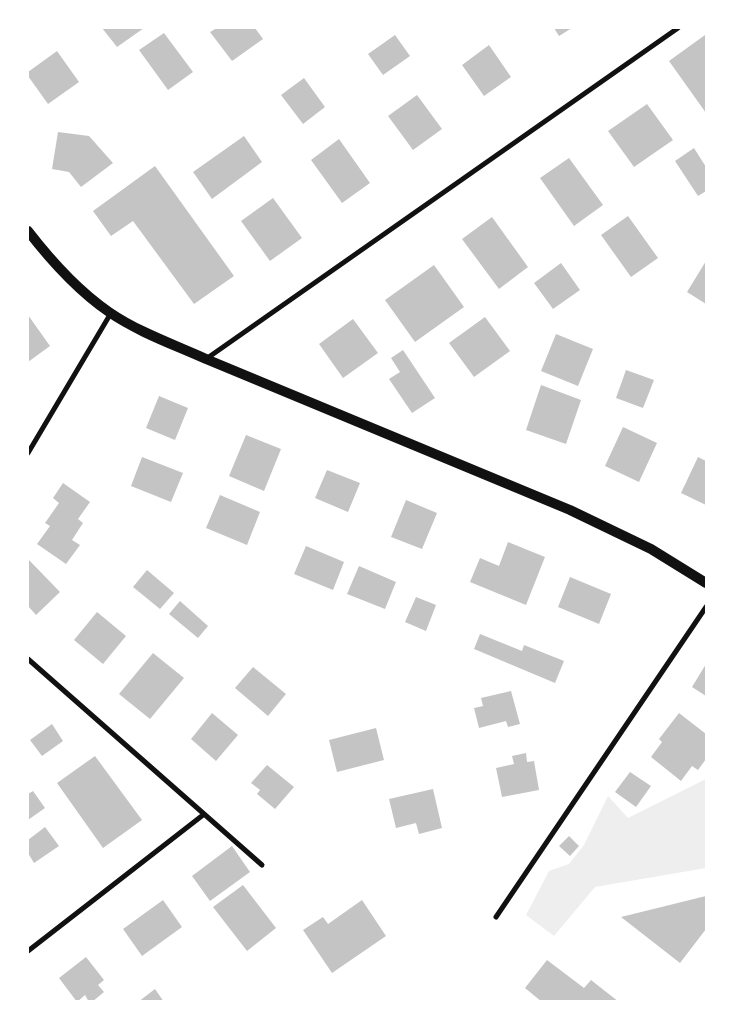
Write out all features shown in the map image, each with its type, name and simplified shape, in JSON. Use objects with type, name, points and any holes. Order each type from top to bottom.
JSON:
[{"type":"main road","points":[[28,231],[52,262],[81,290],[111,313],[148,333],[206,359],[570,510],[652,549],[706,583]]},
{"type":"street","points":[[206,359],[678,28]]},
{"type":"street","points":[[28,453],[111,313]]},
{"type":"street","points":[[496,917],[706,607]]},
{"type":"street","points":[[28,659],[262,865]]},
{"type":"street","points":[[28,951],[203,815]]},
{"type":"shaded area","points":[[706,779],[706,868],[595,887],[554,936],[526,915],[549,871],[569,864],[584,845],[608,796],[628,818]]},
{"type":"building","points":[[102,28],[144,28],[117,47]]},
{"type":"building","points":[[217,28],[255,28],[263,39],[232,61],[210,32]]},
{"type":"building","points":[[554,28],[572,28],[559,36]]},
{"type":"building","points":[[164,33],[193,72],[168,90],[139,50]]},
{"type":"building","points":[[395,35],[410,56],[383,75],[368,54]]},
{"type":"building","points":[[705,35],[706,38],[706,113],[669,61]]},
{"type":"building","points":[[489,45],[511,77],[484,96],[462,65]]},
{"type":"building","points":[[57,51],[79,82],[48,104],[28,76],[28,72]]},
{"type":"building","points":[[304,78],[325,107],[303,124],[281,95]]},
{"type":"building","points":[[417,95],[442,129],[413,150],[388,116]]},
{"type":"building","points":[[647,104],[673,140],[634,167],[608,131]]},
{"type":"building","points":[[58,132],[89,136],[113,163],[81,187],[69,172],[52,169]]},
{"type":"building","points":[[244,136],[262,162],[212,199],[193,172]]},
{"type":"building","points":[[339,139],[370,183],[342,203],[311,160]]},
{"type":"building","points":[[694,148],[706,167],[706,191],[698,196],[675,161]]},
{"type":"building","points":[[569,158],[603,205],[574,226],[540,178]]},
{"type":"building","points":[[155,166],[234,276],[194,304],[133,221],[111,236],[93,211]]},
{"type":"building","points":[[273,198],[302,238],[270,261],[241,221]]},
{"type":"building","points":[[628,216],[658,258],[631,277],[601,235]]},
{"type":"building","points":[[492,217],[528,267],[499,289],[462,239]]},
{"type":"building","points":[[706,261],[706,304],[687,292]]},
{"type":"building","points":[[561,263],[580,290],[553,309],[534,283]]},
{"type":"building","points":[[434,265],[464,307],[415,342],[385,300]]},
{"type":"building","points":[[28,315],[50,346],[28,362]]},
{"type":"building","points":[[485,317],[510,351],[474,377],[449,343]]},
{"type":"building","points":[[353,319],[378,353],[343,378],[319,344]]},
{"type":"building","points":[[556,334],[593,349],[578,386],[541,371]]},
{"type":"building","points":[[403,350],[435,398],[412,413],[389,379],[400,372],[391,358]]},
{"type":"building","points":[[626,370],[654,380],[643,408],[616,398]]},
{"type":"building","points":[[541,385],[581,400],[566,444],[526,430]]},
{"type":"building","points":[[159,396],[188,408],[175,440],[146,428]]},
{"type":"building","points":[[623,427],[657,443],[639,482],[605,466]]},
{"type":"building","points":[[246,435],[281,449],[264,491],[229,476]]},
{"type":"building","points":[[142,457],[183,473],[171,502],[131,486]]},
{"type":"building","points":[[698,457],[706,461],[706,505],[681,493]]},
{"type":"building","points":[[327,470],[360,483],[348,512],[315,498]]},
{"type":"building","points":[[63,483],[90,502],[78,519],[83,523],[72,540],[80,545],[66,564],[37,544],[50,526],[45,523],[59,503],[53,498]]},
{"type":"building","points":[[220,495],[260,512],[247,545],[206,528]]},
{"type":"building","points":[[406,500],[437,513],[422,549],[391,537]]},
{"type":"building","points":[[508,542],[545,557],[526,605],[470,582],[480,558],[499,566]]},
{"type":"building","points":[[306,546],[344,562],[333,590],[294,574]]},
{"type":"building","points":[[28,559],[60,592],[36,615],[28,606]]},
{"type":"building","points":[[359,566],[396,582],[385,609],[347,594]]},
{"type":"building","points":[[147,570],[174,593],[160,609],[133,587]]},
{"type":"building","points":[[570,577],[611,594],[599,624],[558,607]]},
{"type":"building","points":[[416,597],[436,605],[426,631],[405,622]]},
{"type":"building","points":[[180,601],[208,626],[198,638],[169,614]]},
{"type":"building","points":[[97,612],[126,636],[103,664],[74,640]]},
{"type":"building","points":[[480,634],[522,651],[524,645],[564,661],[555,683],[474,649]]},
{"type":"building","points":[[153,653],[184,678],[150,719],[119,694]]},
{"type":"building","points":[[706,664],[706,696],[692,687]]},
{"type":"building","points":[[253,667],[286,694],[268,716],[235,688]]},
{"type":"building","points":[[511,691],[520,724],[508,727],[506,721],[479,728],[474,708],[483,706],[481,698]]},
{"type":"building","points":[[212,713],[238,735],[216,761],[191,739]]},
{"type":"building","points":[[679,713],[706,734],[706,759],[698,770],[692,766],[681,781],[651,757],[662,742],[659,739]]},
{"type":"building","points":[[52,724],[63,741],[42,756],[30,740]]},
{"type":"building","points":[[376,728],[384,760],[337,772],[329,740]]},
{"type":"building","points":[[526,753],[527,762],[534,761],[539,790],[502,797],[496,768],[514,764],[512,756]]},
{"type":"building","points":[[95,756],[142,820],[103,848],[57,783]]},
{"type":"building","points":[[267,765],[294,787],[275,809],[257,794],[260,790],[251,783]]},
{"type":"building","points":[[630,772],[651,786],[636,807],[615,792]]},
{"type":"building","points":[[433,789],[442,828],[419,834],[416,823],[396,828],[389,799]]},
{"type":"building","points":[[33,791],[45,808],[28,820],[28,794]]},
{"type":"building","points":[[45,827],[59,846],[34,863],[28,853],[28,840]]},
{"type":"building","points":[[569,836],[579,846],[570,856],[559,846]]},
{"type":"building","points":[[232,846],[250,872],[210,901],[192,876]]},
{"type":"building","points":[[243,885],[276,928],[247,951],[213,907]]},
{"type":"building","points":[[706,896],[706,929],[680,963],[621,917]]},
{"type":"building","points":[[163,900],[182,927],[142,956],[123,929]]},
{"type":"building","points":[[362,900],[386,936],[332,973],[303,930],[323,917],[328,924]]},
{"type":"building","points":[[86,957],[104,980],[98,985],[104,992],[92,1002],[89,1002],[85,995],[77,1002],[59,978]]},
{"type":"building","points":[[547,960],[584,988],[591,980],[619,1002],[542,1002],[525,988]]},
{"type":"building","points":[[155,989],[164,1002],[138,1002]]}]
